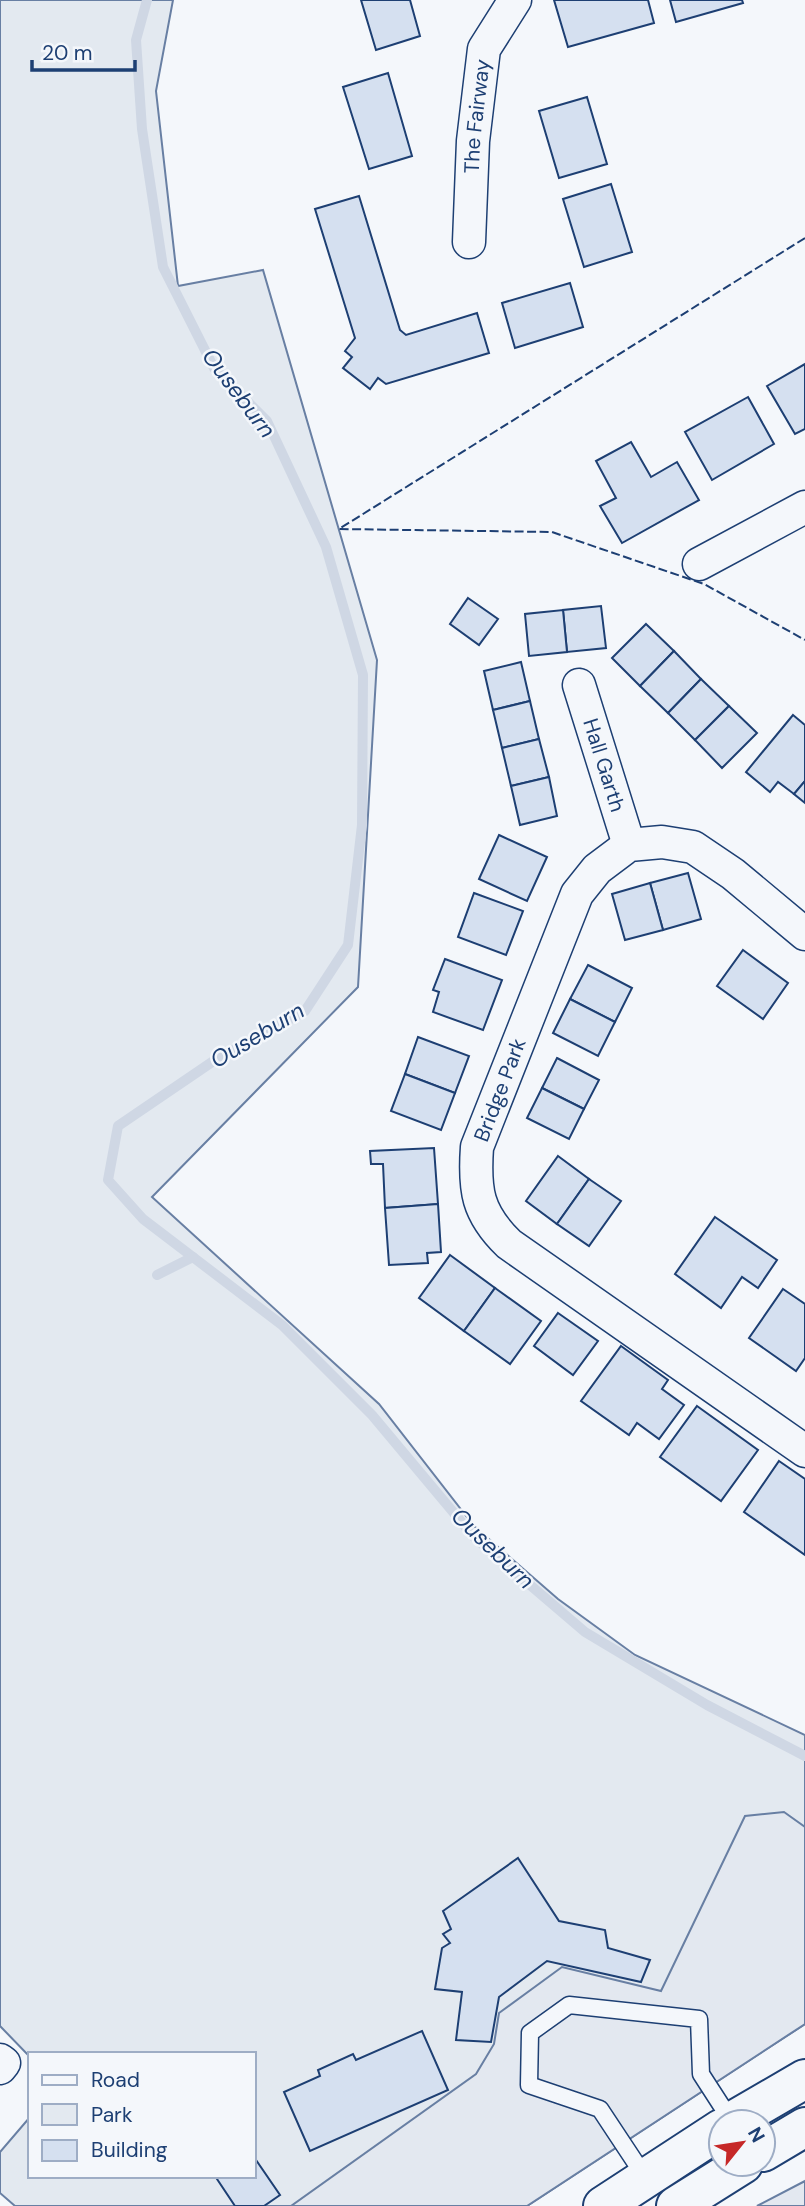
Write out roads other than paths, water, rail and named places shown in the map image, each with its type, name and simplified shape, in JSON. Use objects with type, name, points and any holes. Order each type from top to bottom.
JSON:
[{"type":"main road","points":[[756,2108],[805,2079]]},
{"type":"main road","points":[[777,2144],[805,2127]]},
{"type":"main road","points":[[603,2206],[707,2138]]},
{"type":"main road","points":[[676,2206],[721,2178]]},
{"type":"street","name":"The Fairway","points":[[469,242],[473,141],[484,49],[515,0]]},
{"type":"street","points":[[699,564],[805,507]]},
{"type":"street","name":"Hall Garth","points":[[579,685],[629,845]]},
{"type":"street","points":[[629,845],[662,842],[693,847],[733,874],[805,934]]},
{"type":"street","name":"Bridge Park","points":[[629,845],[597,869],[577,894],[477,1147],[475,1175],[479,1203],[489,1225],[509,1244],[805,1451]]},
{"type":"street","points":[[0,2060],[4,2063],[0,2068]]},
{"type":"lane","points":[[645,2177],[600,2109],[529,2085],[530,2033],[569,2005],[699,2019],[701,2074],[723,2108]]},
{"type":"waterway","name":"Ouseburn","points":[[147,0],[136,40],[142,129],[163,267],[214,368],[267,421],[326,547],[363,675],[362,825],[348,945],[305,1011],[215,1060],[118,1126],[108,1180],[143,1219],[282,1325],[372,1415],[474,1537],[585,1632],[707,1705],[805,1756]]},
{"type":"waterway","points":[[157,1275],[193,1257]]}]
